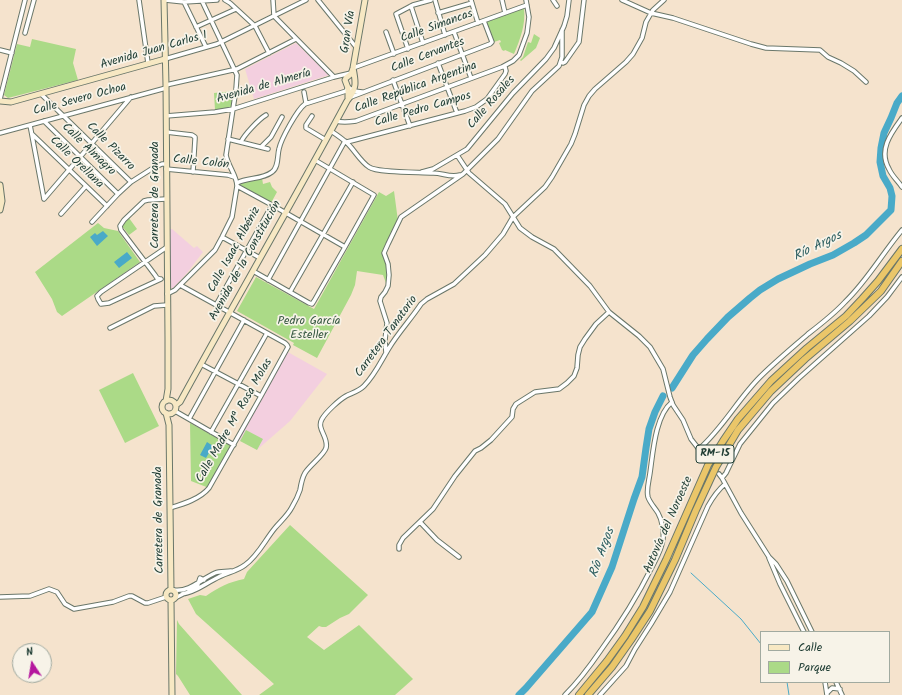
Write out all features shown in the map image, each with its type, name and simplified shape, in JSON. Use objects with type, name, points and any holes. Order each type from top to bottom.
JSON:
[{"type":"highway","name":"Autovía del Noroeste","points":[[579,695],[607,661],[643,607],[666,560],[708,465],[722,441],[738,419],[771,381],[807,348],[846,316],[878,281],[902,249]]},
{"type":"highway","name":"Autovía del Noroeste","points":[[588,695],[612,667],[650,611],[675,560],[716,467],[738,430],[771,391],[805,358],[850,321],[881,290],[902,261]]},
{"type":"main road","name":"Carretera de Granada","points":[[164,0],[168,401],[163,405],[163,409],[174,409],[169,426],[172,590],[176,593],[171,598],[172,695]]},
{"type":"main road","name":"Gran Vía","points":[[347,86],[345,80],[357,47],[364,0]]},
{"type":"main road","name":"Avenida Juan Carlos I","points":[[0,100],[11,102],[165,59]]},
{"type":"main road","points":[[348,73],[355,81],[352,86],[347,86],[349,91],[349,99]]},
{"type":"main road","name":"Avenida de la Constitución","points":[[174,409],[201,364],[354,91],[355,81],[348,73]]},
{"type":"main road","points":[[0,185],[2,198],[0,210]]},
{"type":"main road","points":[[168,401],[174,402],[174,409]]},
{"type":"main road","name":"Carretera de Granada","points":[[171,598],[166,594],[167,591],[172,590]]},
{"type":"street","points":[[0,100],[25,0]]},
{"type":"street","points":[[26,33],[34,0]]},
{"type":"street","points":[[139,0],[148,63]]},
{"type":"street","points":[[164,0],[184,2],[218,0]]},
{"type":"street","points":[[227,0],[255,26],[269,53]]},
{"type":"street","points":[[273,0],[274,16],[334,77]]},
{"type":"street","name":"Avenida Juan Carlos I","points":[[165,59],[222,42],[306,0]]},
{"type":"street","points":[[318,0],[357,47]]},
{"type":"street","points":[[408,49],[396,14],[411,6],[430,0]]},
{"type":"street","points":[[435,0],[445,35]]},
{"type":"street","points":[[502,0],[505,13]]},
{"type":"street","name":"Calle República Argentina","points":[[336,121],[348,123],[356,121],[509,64],[516,58],[522,48],[527,33],[529,17],[526,0]]},
{"type":"street","points":[[553,0],[557,6]]},
{"type":"street","points":[[331,131],[346,142],[370,168],[438,173],[447,176],[454,176],[468,172],[498,139],[532,91],[557,69],[561,62],[562,30],[567,16],[569,0]]},
{"type":"street","points":[[561,62],[564,63],[579,42],[584,0]]},
{"type":"street","points":[[622,0],[651,13],[673,18],[766,48],[820,50],[828,57],[842,63],[854,71],[866,82]]},
{"type":"street","points":[[651,13],[664,0]]},
{"type":"street","points":[[167,294],[172,292],[212,254],[232,217],[237,184],[226,155],[238,77],[202,1]]},
{"type":"street","points":[[184,2],[206,47]]},
{"type":"street","points":[[438,13],[472,2],[478,23]]},
{"type":"street","name":"Calle Simancas","points":[[348,73],[394,54],[527,5]]},
{"type":"street","points":[[411,6],[423,43]]},
{"type":"street","points":[[196,27],[236,9]]},
{"type":"street","name":"Carretera Tanatorio","points":[[234,571],[249,562],[275,528],[284,519],[298,496],[305,473],[326,449],[326,439],[320,426],[321,420],[344,397],[356,392],[364,386],[380,364],[393,341],[421,304],[454,284],[485,255],[503,234],[513,217],[536,196],[552,177],[571,144],[584,105],[589,96],[633,54],[642,38],[646,22],[651,13]]},
{"type":"street","name":"Calle Cervantes","points":[[349,99],[362,92],[491,44],[484,21]]},
{"type":"street","name":"Calle Rosales","points":[[422,172],[436,167],[468,147],[513,93],[546,59],[554,48],[562,30]]},
{"type":"street","points":[[386,32],[394,54]]},
{"type":"street","points":[[454,32],[472,78]]},
{"type":"street","name":"Calle Severo Ochoa","points":[[0,133],[166,86],[235,70],[296,39]]},
{"type":"street","points":[[0,50],[12,53]]},
{"type":"street","points":[[438,63],[458,113]]},
{"type":"street","name":"Calle Pedro Campos","points":[[346,142],[476,107],[487,99],[505,74],[505,67],[502,67]]},
{"type":"street","name":"Avenida de Almería","points":[[166,116],[233,109],[348,73]]},
{"type":"street","points":[[393,80],[410,126]]},
{"type":"street","points":[[237,184],[245,180],[263,177],[274,171],[277,165],[278,151],[281,143],[290,125],[306,103],[346,91],[347,86],[354,91],[362,92]]},
{"type":"street","points":[[304,92],[306,103]]},
{"type":"street","name":"Calle Pizarro","points":[[41,94],[131,182]]},
{"type":"street","points":[[30,125],[44,199],[132,96]]},
{"type":"street","points":[[241,142],[260,118],[266,115]]},
{"type":"street","points":[[312,116],[306,128],[326,140]]},
{"type":"street","points":[[261,147],[271,137],[282,117]]},
{"type":"street","points":[[902,118],[892,132],[884,154],[889,170],[902,187]]},
{"type":"street","name":"Calle Almagro","points":[[44,121],[118,194]]},
{"type":"street","points":[[166,132],[194,136],[193,172]]},
{"type":"street","name":"Calle Orellana","points":[[32,134],[107,206]]},
{"type":"street","points":[[228,139],[268,149]]},
{"type":"street","points":[[268,280],[346,142]]},
{"type":"street","points":[[457,155],[468,172],[505,204],[520,228],[561,255],[590,286],[609,312],[645,341],[664,369],[672,402],[683,420],[690,436],[705,457]]},
{"type":"street","points":[[253,271],[312,304],[346,247],[374,195],[315,160]]},
{"type":"street","points":[[92,222],[131,182],[162,164],[166,167]]},
{"type":"street","name":"Calle Colón","points":[[166,167],[193,172],[228,174],[235,177]]},
{"type":"street","points":[[436,167],[435,171],[438,173]]},
{"type":"street","points":[[386,353],[385,340],[388,323],[380,301],[388,286],[389,275],[388,264],[384,255],[385,251],[401,217],[463,174]]},
{"type":"street","points":[[447,176],[452,182]]},
{"type":"street","points":[[290,292],[353,182]]},
{"type":"street","points":[[237,184],[346,247]]},
{"type":"street","points":[[61,214],[86,186]]},
{"type":"street","points":[[156,279],[121,230],[120,226],[124,220],[144,201],[166,199]]},
{"type":"street","name":"Calle Isaac Albéniz","points":[[216,305],[272,205]]},
{"type":"street","points":[[699,449],[719,428],[745,393],[760,377],[833,314],[856,291],[902,230]]},
{"type":"street","points":[[222,237],[260,258]]},
{"type":"street","points":[[167,247],[101,292],[97,296],[98,301],[103,304],[109,303],[156,279],[167,278]]},
{"type":"street","points":[[722,478],[740,444],[773,403],[869,316],[887,297],[902,277]]},
{"type":"street","points":[[180,284],[267,333],[211,432]]},
{"type":"street","points":[[110,328],[154,306],[167,305]]},
{"type":"street","points":[[398,549],[403,538],[433,509],[455,476],[475,451],[485,444],[509,421],[512,417],[513,409],[516,404],[536,392],[559,389],[574,376],[577,368],[580,347],[596,324],[609,312]]},
{"type":"street","points":[[189,419],[244,320]]},
{"type":"street","name":"Calle Madre Mª Rosa Molas","points":[[170,508],[190,501],[206,491],[234,445],[288,346],[267,333]]},
{"type":"street","points":[[201,364],[261,396]]},
{"type":"street","points":[[565,695],[587,670],[623,619],[644,584],[662,546],[663,532],[661,520],[649,500],[648,491],[653,448],[657,431],[664,410],[672,402]]},
{"type":"street","points":[[174,409],[234,445]]},
{"type":"street","points":[[719,474],[741,513],[769,557],[780,584],[804,631]]},
{"type":"street","points":[[600,695],[626,666],[635,649],[652,624],[670,592],[708,506],[719,489],[725,484]]},
{"type":"street","points":[[420,522],[437,540],[459,557]]},
{"type":"street","points":[[769,557],[776,564],[787,581],[812,631]]},
{"type":"street","points":[[182,594],[195,591],[216,578],[234,571]]},
{"type":"street","points":[[204,580],[216,573],[234,571]]},
{"type":"street","points":[[0,597],[30,596],[49,589],[57,592],[65,604],[74,609],[113,602],[129,596],[148,603],[171,598],[196,588],[200,578],[208,580],[218,575],[225,575]]},
{"type":"street","points":[[172,590],[176,591],[187,589],[199,583]]},
{"type":"street","points":[[825,683],[827,694]]},
{"type":"street","points":[[837,683],[842,695]]},
{"type":"street","points":[[827,694],[832,688],[840,689]]},
{"type":"shaded area","points":[[296,43],[329,75],[254,99],[245,69]]},
{"type":"shaded area","points":[[169,229],[172,229],[194,248],[197,246],[203,252],[173,288],[170,288]]},
{"type":"shaded area","points":[[286,351],[327,374],[290,421],[257,450],[237,439]]},
{"type":"green space","points":[[524,8],[523,26],[514,54],[505,50],[504,51],[499,43],[501,42],[500,40],[494,42],[486,22]]},
{"type":"green space","points":[[534,34],[540,38],[536,48],[521,61],[520,60],[523,57],[528,42],[531,43]]},
{"type":"green space","points":[[32,39],[76,49],[73,63],[78,80],[8,98],[4,95],[17,44],[30,47]]},
{"type":"green space","points":[[235,91],[232,107],[215,110],[214,93]]},
{"type":"green space","points":[[262,178],[263,184],[270,182],[272,187],[277,192],[271,203],[240,185],[241,182]]},
{"type":"green space","name":"Pedro García Esteller","points":[[394,191],[398,221],[386,247],[388,282],[386,283],[383,275],[357,271],[355,285],[351,295],[317,358],[293,345],[294,343],[237,311],[256,277],[314,309],[379,192],[386,196]]},
{"type":"green space","points":[[129,218],[137,229],[129,235],[122,226]]},
{"type":"green space","points":[[98,223],[104,228],[118,231],[140,262],[62,316],[57,312],[52,299],[35,272]]},
{"type":"green space","points":[[133,373],[159,426],[125,443],[99,390]]},
{"type":"green space","points":[[190,423],[233,447],[209,488],[191,481]]},
{"type":"green space","points":[[246,430],[263,439],[257,450],[240,441]]},
{"type":"green space","points":[[290,525],[368,595],[349,614],[326,627],[319,626],[307,637],[324,650],[359,625],[413,679],[395,695],[259,695],[274,684],[196,614],[188,599],[200,595],[206,596],[224,585],[244,579],[247,572]]},
{"type":"green space","points":[[177,620],[242,695],[190,695],[176,674]]},
{"type":"water","points":[[103,231],[108,236],[97,246],[90,237],[95,233],[97,235]]},
{"type":"water","points":[[127,252],[132,258],[119,268],[114,262]]},
{"type":"water","points":[[207,442],[213,446],[206,458],[200,455]]},
{"type":"waterway","name":"Río Argos","points":[[672,388],[693,355],[728,317],[750,298],[778,279],[833,255],[854,243],[866,235],[891,210],[892,196],[890,188],[883,176],[880,162],[881,148],[884,133],[897,103],[902,96]]},
{"type":"waterway","name":"Río Argos","points":[[519,695],[592,612],[612,567],[642,477],[649,429],[663,396]]},
{"type":"waterway","points":[[691,573],[741,619],[760,643]]},
{"type":"waterway","points":[[787,683],[789,695]]},
{"type":"tunnel","points":[[705,457],[719,474]]}]
